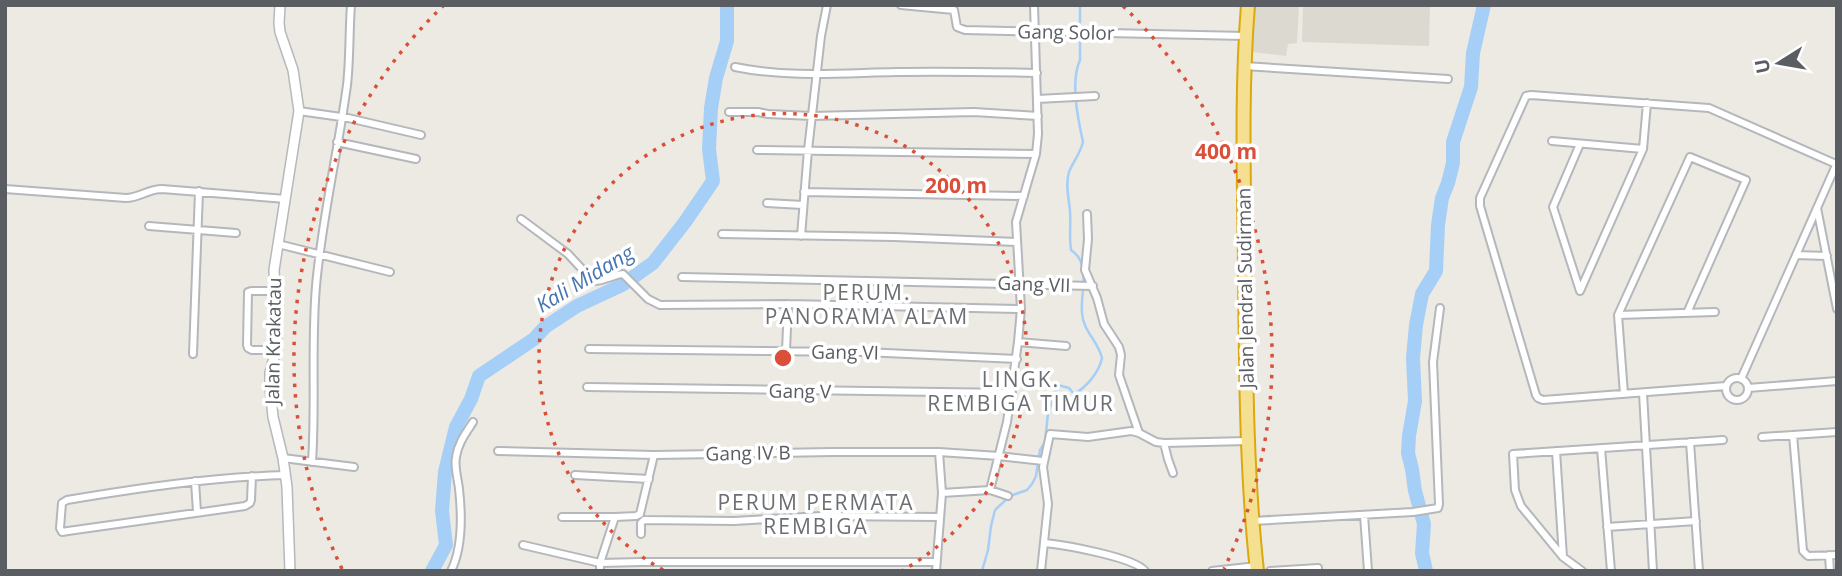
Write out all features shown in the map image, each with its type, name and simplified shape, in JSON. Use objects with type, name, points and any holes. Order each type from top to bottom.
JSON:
[{"type":"highway","name":"Jalan Jendral Sudirman","points":[[1248,5],[1243,108],[1248,441],[1252,521],[1261,569]]},
{"type":"street","name":"Jalan Krakatau","points":[[280,5],[280,32],[293,70],[299,111],[274,276],[276,349],[270,373],[271,404],[289,502],[290,571]]},
{"type":"street","points":[[312,462],[313,345],[319,254],[348,75],[351,5]]},
{"type":"street","points":[[801,236],[807,150],[827,5]]},
{"type":"street","name":"Gang Solor","points":[[901,5],[954,10],[957,27],[962,29],[1245,36]]},
{"type":"street","points":[[990,490],[1017,359],[1021,309],[1017,214],[1036,154],[1038,116],[1034,5]]},
{"type":"street","points":[[1244,66],[1447,79]]},
{"type":"street","points":[[735,67],[778,73],[818,74],[1037,73]]},
{"type":"street","points":[[1037,99],[1095,96]]},
{"type":"street","points":[[1726,386],[1727,395],[1736,401],[1745,396],[1748,388],[1746,382],[1741,379],[1732,379],[1726,386],[1543,400],[1538,398],[1480,206],[1480,198],[1526,96],[1709,108],[1837,164],[1741,379]]},
{"type":"street","points":[[1580,144],[1553,207],[1580,291],[1643,149],[1647,103]]},
{"type":"street","points":[[299,111],[421,135]]},
{"type":"street","points":[[729,113],[812,116],[974,112],[1038,116]]},
{"type":"street","points":[[1552,141],[1643,149]]},
{"type":"street","points":[[337,142],[416,159]]},
{"type":"street","points":[[757,150],[1036,154]]},
{"type":"street","points":[[1623,394],[1618,315],[1690,157],[1746,180],[1687,313]]},
{"type":"street","points":[[5,189],[126,198],[155,189],[286,199]]},
{"type":"street","points":[[193,354],[199,191]]},
{"type":"street","points":[[804,192],[1024,196]]},
{"type":"street","points":[[767,203],[803,205]]},
{"type":"street","points":[[1817,206],[1837,309]]},
{"type":"street","points":[[1087,214],[1087,286],[1104,324],[1119,347],[1119,375],[1139,433]]},
{"type":"street","points":[[520,219],[568,254],[593,281],[598,282],[623,274],[648,299],[660,304],[1021,309]]},
{"type":"street","points":[[149,226],[236,233]]},
{"type":"street","points":[[722,234],[1017,243]]},
{"type":"street","points":[[278,244],[390,272]]},
{"type":"street","points":[[1796,255],[1827,256]]},
{"type":"street","name":"Gang VII","points":[[682,277],[1087,286]]},
{"type":"street","points":[[274,291],[248,292],[247,345],[250,349],[276,349]]},
{"type":"street","points":[[786,351],[788,304]]},
{"type":"street","points":[[1252,521],[1424,512],[1438,508],[1433,362],[1440,308]]},
{"type":"street","points":[[1618,315],[1715,312]]},
{"type":"street","points":[[1018,342],[1066,346]]},
{"type":"street","name":"Gang VI","points":[[589,349],[786,351],[1017,359]]},
{"type":"street","points":[[1748,388],[1837,381]]},
{"type":"street","name":"Gang V","points":[[587,387],[1012,393]]},
{"type":"street","points":[[1643,393],[1653,571]]},
{"type":"street","points":[[451,571],[460,536],[456,455],[473,422]]},
{"type":"street","points":[[1041,571],[1048,504],[1040,462],[1050,434],[1088,437],[1131,431],[1164,443],[1248,441]]},
{"type":"street","points":[[1762,437],[1837,432]]},
{"type":"street","points":[[1793,435],[1802,551],[1808,556],[1833,555],[1830,571]]},
{"type":"street","points":[[1582,571],[1563,556],[1521,506],[1515,490],[1513,454],[1723,440]]},
{"type":"street","points":[[1690,442],[1699,571]]},
{"type":"street","points":[[1164,443],[1173,473]]},
{"type":"street","points":[[1601,448],[1611,571]]},
{"type":"street","name":"Gang IV B","points":[[498,451],[654,455],[939,452],[1040,462]]},
{"type":"street","points":[[1556,451],[1563,556]]},
{"type":"street","points":[[936,571],[942,493],[939,452]]},
{"type":"street","points":[[562,517],[639,514],[654,455]]},
{"type":"street","points":[[283,458],[354,467]]},
{"type":"street","points":[[252,476],[251,500],[248,505],[62,532],[60,528],[62,503],[66,500],[195,481],[252,476],[286,475]]},
{"type":"street","points":[[575,475],[649,479]]},
{"type":"street","points":[[195,481],[197,512]]},
{"type":"street","points":[[942,493],[990,490],[1008,496]]},
{"type":"street","points":[[1364,515],[1368,571]]},
{"type":"street","points":[[641,534],[641,523],[645,520],[734,521],[821,516],[939,517]]},
{"type":"street","points":[[600,567],[615,517]]},
{"type":"street","points":[[1607,527],[1696,521]]},
{"type":"street","points":[[1045,543],[1095,552],[1138,564],[1145,571]]},
{"type":"street","points":[[523,545],[600,567],[641,562],[936,562]]},
{"type":"street","points":[[1212,571],[1318,568]]},
{"type":"shaded area","points":[[1255,5],[1299,5],[1297,43],[1288,44],[1286,56],[1252,52]]},
{"type":"shaded area","points":[[1303,5],[1430,5],[1429,46],[1302,42]]},
{"type":"waterway","name":"Kali Midang","points":[[432,571],[446,545],[442,511],[445,472],[456,427],[471,399],[479,376],[577,306],[622,285],[653,263],[713,181],[709,149],[711,108],[716,78],[727,41],[727,5]]},
{"type":"waterway","points":[[982,571],[995,510],[1010,496],[1027,490],[1036,476],[1040,450],[1045,442],[1048,413],[1058,385],[1069,388],[1074,394],[1092,379],[1102,358],[1083,319],[1083,271],[1070,245],[1068,177],[1083,142],[1075,90],[1080,60],[1080,5]]},
{"type":"waterway","points":[[1426,571],[1422,553],[1424,524],[1408,453],[1415,401],[1413,358],[1416,325],[1422,294],[1436,271],[1442,198],[1453,163],[1453,142],[1471,87],[1473,53],[1484,5]]},
{"type":"district","name":"PERUM. PANORAMA ALAM","points":[[867,305]]},
{"type":"district","name":"LINGK. REMBIGA TIMUR","points":[[1021,392]]},
{"type":"district","name":"PERUM PERMATA REMBIGA","points":[[816,515]]}]
